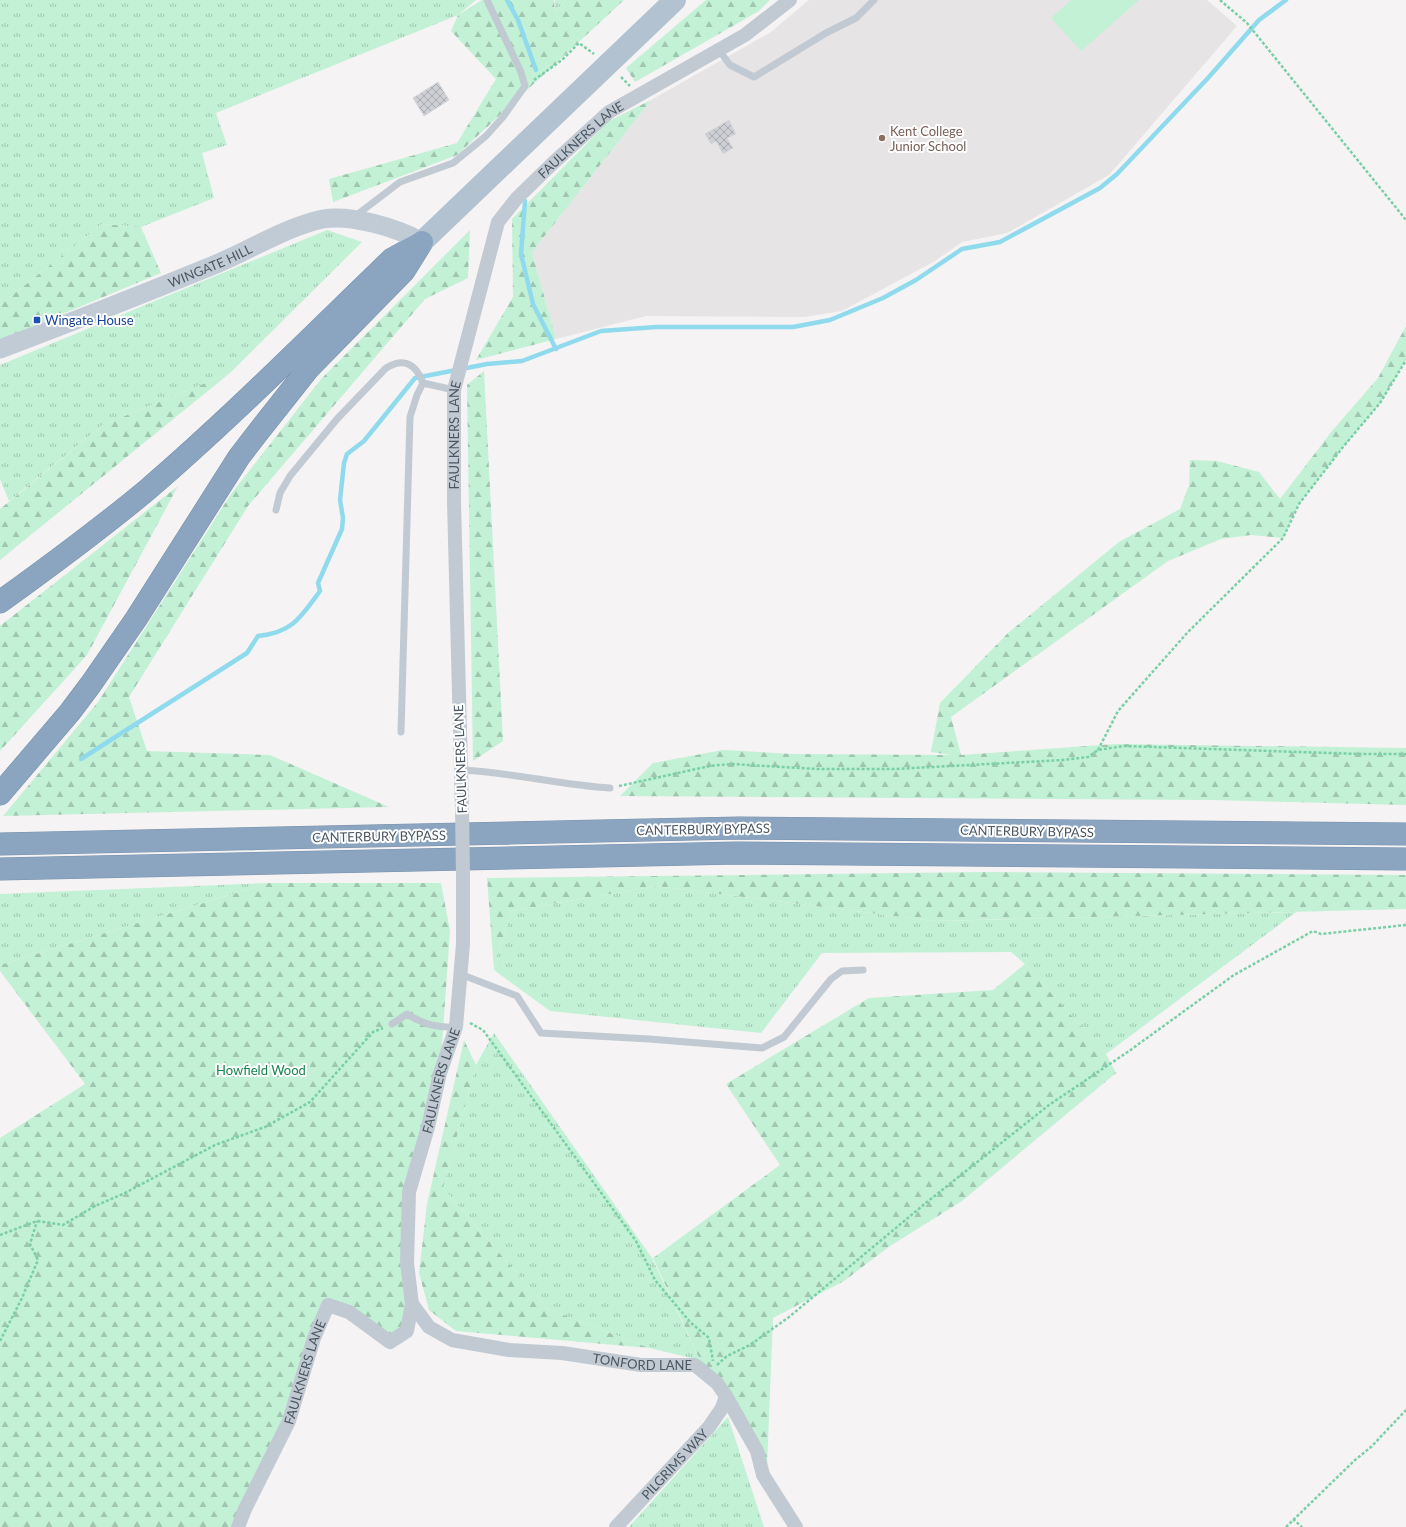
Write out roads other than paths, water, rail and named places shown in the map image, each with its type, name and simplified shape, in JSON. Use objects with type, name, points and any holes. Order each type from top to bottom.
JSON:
[{"type":"highway","points":[[0,602],[63,556],[147,489],[233,412],[392,259],[422,242]]},
{"type":"highway","points":[[0,794],[56,730],[91,684],[136,619],[239,457],[308,369],[404,271],[422,242]]},
{"type":"highway","name":"CANTERBURY BYPASS","points":[[4,844],[739,828],[1406,834]]},
{"type":"highway","name":"CANTERBURY BYPASS","points":[[0,869],[737,853],[1406,859]]},
{"type":"main road","points":[[422,242],[675,0]]},
{"type":"street","name":"FAULKNERS LANE","points":[[238,1527],[245,1509],[288,1421],[314,1338],[328,1305],[349,1312],[390,1342],[407,1331],[412,1304],[407,1263],[409,1192],[428,1127],[440,1073],[456,1027],[463,944],[462,809],[454,502],[455,384],[498,222],[517,198],[583,134],[609,112],[745,35],[790,0]]},
{"type":"street","name":"WINGATE HILL","points":[[0,349],[216,264],[294,229],[324,219],[351,219],[409,234],[422,242]]},
{"type":"street","name":"TONFORD LANE","points":[[412,1304],[429,1326],[452,1340],[509,1350],[562,1353],[641,1365],[695,1365],[717,1383],[726,1396],[757,1451],[763,1475],[796,1527]]},
{"type":"street","name":"PILGRIMS WAY","points":[[616,1527],[709,1427],[722,1408],[726,1396]]},
{"type":"lane","points":[[351,219],[400,182],[453,163],[486,136],[503,117],[525,86],[522,72],[487,0]]},
{"type":"lane","points":[[719,50],[730,65],[754,77],[826,33],[856,18],[874,0]]},
{"type":"lane","points":[[276,510],[280,493],[290,476],[337,419],[386,368],[394,362],[403,362],[410,364],[420,373],[423,382],[410,417],[401,732]]},
{"type":"lane","points":[[423,382],[455,384]]},
{"type":"lane","points":[[460,770],[486,771],[581,787],[610,788]]},
{"type":"lane","points":[[460,974],[517,996],[541,1034],[649,1039],[762,1048],[784,1037],[831,980],[842,970],[863,970]]},
{"type":"lane","points":[[392,1024],[407,1014],[420,1022],[441,1028],[456,1027]]},
{"type":"waterway","points":[[507,0],[518,20],[536,70]]},
{"type":"waterway","points":[[81,759],[247,653],[258,636],[270,634],[288,627],[301,616],[320,591],[318,583],[342,529],[343,518],[340,500],[344,463],[347,454],[364,441],[415,378],[487,364],[522,361],[601,331],[656,327],[793,327],[830,320],[883,298],[916,280],[962,249],[1000,242],[1100,188],[1117,174],[1208,78],[1259,20],[1286,0]]},
{"type":"waterway","points":[[525,201],[521,254],[533,304],[556,349]]},
{"type":"place","name":"Kent College Junior School","points":[[882,138]]},
{"type":"place","name":"Wingate House","points":[[37,320]]},
{"type":"park label","name":"Howfield Wood","points":[[261,1070]]}]
